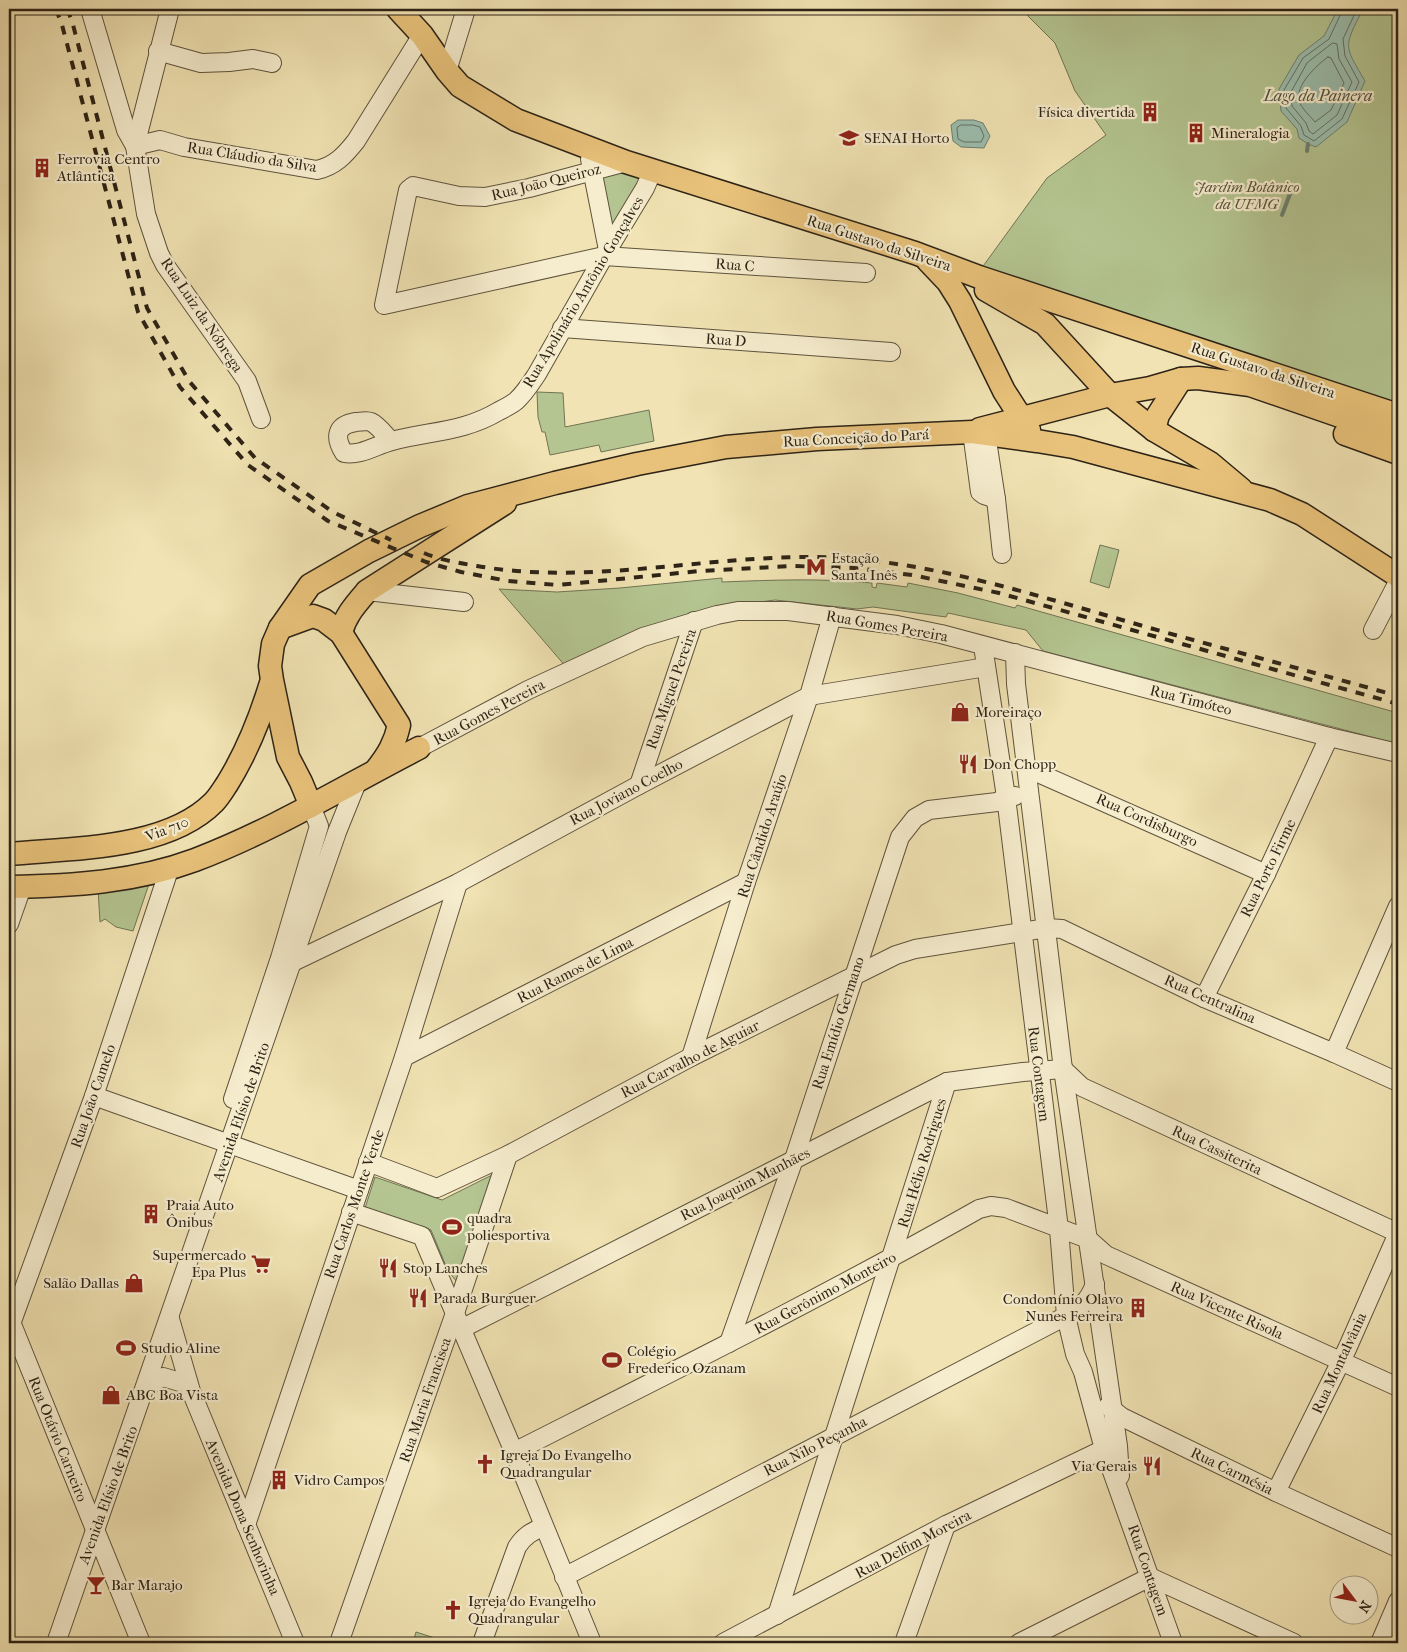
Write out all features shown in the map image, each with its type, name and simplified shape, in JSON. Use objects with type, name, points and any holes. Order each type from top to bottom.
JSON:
[{"type":"main road","name":"Rua Gustavo da Silveira","points":[[398,9],[422,35],[460,86],[516,120],[626,162],[924,257],[979,277],[1398,415]]},
{"type":"main road","points":[[924,257],[948,282],[960,301],[1004,391],[1020,418],[1037,440]]},
{"type":"main road","points":[[924,257],[1045,324],[1110,395],[1154,430],[1210,462],[1247,494]]},
{"type":"main road","name":"Rua Gustavo da Silveira","points":[[979,433],[1020,418],[1110,395],[1150,388],[1182,379],[1213,379],[1250,385],[1398,436]]},
{"type":"main road","points":[[1154,430],[1158,415],[1182,379]]},
{"type":"main road","points":[[979,433],[996,410],[1004,391]]},
{"type":"main road","points":[[1293,400],[1322,426],[1398,453]]},
{"type":"main road","name":"Rua Conceição do Pará","points":[[280,628],[310,585],[368,551],[468,506],[637,464],[726,447],[817,439],[979,433],[1037,440],[1073,447],[1270,500],[1302,514],[1398,576]]},
{"type":"main road","points":[[341,633],[344,621],[352,608],[367,591],[519,492]]},
{"type":"main road","points":[[311,806],[288,757],[272,680],[271,654],[280,628],[313,616],[324,620],[341,633],[398,725],[428,744]]},
{"type":"main road","name":"Via 710","points":[[9,854],[127,843],[174,828],[197,817],[215,801],[242,760],[260,720],[272,680]]},
{"type":"main road","points":[[367,775],[390,751],[395,741],[398,725]]},
{"type":"main road","name":"Rua Gomes Pereira","points":[[16,887],[95,883],[195,860],[278,824],[428,744]]},
{"type":"street","name":"Rua Luiz da Nóbrega","points":[[90,9],[126,130],[135,146],[146,214],[160,253],[166,265],[247,381],[262,419]]},
{"type":"street","points":[[135,146],[170,9]]},
{"type":"street","points":[[447,71],[466,9]]},
{"type":"street","name":"Rua Cláudio da Silva","points":[[135,146],[160,140],[191,148],[317,170],[328,167],[346,154],[356,141],[422,35]]},
{"type":"street","points":[[158,51],[200,63],[252,59],[272,63]]},
{"type":"street","points":[[588,147],[606,253]]},
{"type":"street","name":"Rua João Queiroz","points":[[384,305],[408,190],[413,186],[459,196],[485,197],[529,188],[626,162]]},
{"type":"street","name":"Rua Apolinário Antônio Gonçalves","points":[[391,441],[466,427],[491,416],[515,402],[537,374],[645,188],[653,170]]},
{"type":"street","name":"Rua C","points":[[384,305],[606,253],[866,273]]},
{"type":"street","name":"Rua D","points":[[562,328],[891,352]]},
{"type":"street","points":[[979,433],[980,492],[996,499],[1002,554]]},
{"type":"street","points":[[1373,630],[1398,582]]},
{"type":"street","points":[[367,591],[464,602]]},
{"type":"street","name":"Rua Gomes Pereira","points":[[428,744],[528,690],[643,636],[694,621],[738,611],[762,610],[832,616],[897,625],[941,634],[983,646]]},
{"type":"street","name":"Rua Cândido Araújo","points":[[691,1057],[746,882],[809,696],[832,616]]},
{"type":"street","name":"Rua Miguel Pereira","points":[[639,785],[694,621]]},
{"type":"street","name":"Rua Timóteo","points":[[983,646],[1329,737],[1398,753]]},
{"type":"street","name":"Rua Contagem","points":[[983,646],[1006,797],[1021,933],[1059,1228],[1066,1316],[1075,1354],[1083,1372],[1104,1449],[1174,1643]]},
{"type":"street","name":"Rua Contagem","points":[[1015,653],[1016,684],[1063,1069],[1118,1446],[1122,1496]]},
{"type":"street","name":"Rua Joviano Coelho","points":[[286,960],[458,883],[809,696],[986,667]]},
{"type":"street","name":"Rua Porto Firme","points":[[1204,998],[1266,874],[1329,737]]},
{"type":"street","name":"Rua Cordisburgo","points":[[1027,768],[1266,874]]},
{"type":"street","name":"Avenida Elísio de Brito","points":[[56,1643],[92,1525],[163,1328],[286,960],[337,832],[367,775]]},
{"type":"street","name":"Rua Emídio Germano","points":[[729,1343],[794,1159],[900,837],[915,818],[930,810],[997,802],[1006,797],[1030,794]]},
{"type":"street","name":"Avenida Elísio de Brito","points":[[286,960],[319,826],[311,806]]},
{"type":"street","name":"Rua João Camelo","points":[[10,1321],[94,1096],[170,867]]},
{"type":"street","name":"Rua Ramos de Lima","points":[[404,1057],[746,882]]},
{"type":"street","name":"Rua Carlos Monte Verde","points":[[246,1525],[404,1057],[458,883]]},
{"type":"street","points":[[9,924],[16,887]]},
{"type":"street","points":[[1334,1053],[1398,906]]},
{"type":"street","name":"Rua Centralina","points":[[1021,933],[1047,928],[1062,929],[1204,998],[1398,1082]]},
{"type":"street","name":"Rua Carvalho de Aguiar","points":[[368,1162],[437,1188],[508,1155],[691,1057],[889,958],[915,949],[1021,933]]},
{"type":"street","points":[[1039,1071],[1063,1069]]},
{"type":"street","name":"Rua Cassiterita","points":[[1063,1069],[1082,1087],[1398,1233]]},
{"type":"street","name":"Rua Joaquim Manhães","points":[[458,1321],[794,1159],[948,1082],[1039,1071]]},
{"type":"street","name":"Rua Hélio Rodrigues","points":[[777,1616],[948,1082]]},
{"type":"street","points":[[94,1096],[359,1190]]},
{"type":"street","name":"Rua Maria Francisca","points":[[340,1643],[458,1321],[508,1155]]},
{"type":"street","name":"Rua Gerônimo Monteiro","points":[[514,1452],[893,1257],[979,1208],[991,1206],[1006,1208],[1059,1228]]},
{"type":"street","points":[[351,1212],[422,1236],[514,1452],[543,1527],[592,1643]]},
{"type":"street","name":"Rua Vicente Risola","points":[[1059,1228],[1088,1239],[1106,1255],[1398,1387]]},
{"type":"street","name":"Rua Montalvânia","points":[[1276,1492],[1341,1361],[1398,1233]]},
{"type":"street","points":[[1062,1266],[1079,1269],[1092,1264]]},
{"type":"street","name":"Rua Nilo Peçanha","points":[[564,1577],[1079,1310],[1095,1284]]},
{"type":"street","name":"Rua Otávio Carneiro","points":[[10,1321],[92,1525],[142,1643]]},
{"type":"street","name":"Avenida Elísio de Brito","points":[[46,1643],[147,1386],[163,1328]]},
{"type":"street","name":"Avenida Dona Senhorinha","points":[[163,1328],[185,1386],[295,1643]]},
{"type":"street","name":"Rua Carmésia","points":[[1083,1372],[1102,1401],[1122,1417],[1276,1492],[1398,1548]]},
{"type":"street","points":[[147,1386],[164,1377],[185,1386]]},
{"type":"street","name":"Rua Delfim Moreira","points":[[723,1643],[946,1525],[1104,1449]]},
{"type":"street","points":[[904,1643],[946,1525]]},
{"type":"street","points":[[482,1643],[517,1547],[522,1538],[532,1531],[543,1527]]},
{"type":"street","points":[[1019,1643],[1150,1577],[1294,1643]]},
{"type":"street","points":[[1380,1643],[1398,1601]]},
{"type":"green space","name":"Jardim Botânico da UFMG","points":[[1021,9],[1398,9],[1398,405],[981,269],[1047,178],[1106,135],[1075,91],[1055,43]]},
{"type":"green space","points":[[628,170],[642,179],[611,238],[602,177]]},
{"type":"green space","points":[[537,392],[563,393],[565,427],[649,410],[654,441],[601,452],[599,445],[550,455],[545,432],[542,432],[538,417]]},
{"type":"green space","points":[[1100,545],[1119,550],[1109,588],[1090,582]]},
{"type":"green space","points":[[722,578],[722,582],[853,581],[872,583],[872,587],[876,588],[877,583],[907,587],[908,583],[958,593],[1015,608],[1017,605],[1398,713],[1398,744],[1043,651],[1026,630],[948,613],[946,617],[873,607],[857,609],[775,600],[722,607],[567,668],[499,589],[557,592]]},
{"type":"green space","points":[[149,884],[133,931],[116,927],[105,919],[100,922],[98,889]]},
{"type":"green space","points":[[492,1175],[457,1282],[448,1271],[431,1230],[365,1208],[375,1177],[442,1200]]},
{"type":"green space","points":[[416,1632],[444,1641],[444,1643],[413,1643]]},
{"type":"water","name":"Lago da Painera","points":[[1338,9],[1363,9],[1352,31],[1349,45],[1353,59],[1365,81],[1347,122],[1316,147],[1299,138],[1297,129],[1281,111],[1279,89],[1299,55],[1324,36]]},
{"type":"water","points":[[958,120],[974,120],[983,123],[990,136],[984,148],[961,147],[953,141],[951,125]]},
{"type":"waterway","points":[[1307,151],[1308,144]]},
{"type":"waterway","points":[[1282,215],[1293,186]]},
{"type":"railway","points":[[56,9],[62,25],[138,312],[180,387],[248,465],[328,521],[426,562],[461,572],[508,581],[558,585],[700,571],[793,566],[854,568],[912,575],[999,593],[1398,704]]},
{"type":"railway","points":[[67,9],[72,21],[147,308],[189,381],[255,458],[333,512],[391,540]]},
{"type":"railway","points":[[424,553],[477,566],[524,572],[572,573],[619,571],[808,557],[893,563],[965,577],[1036,595],[1398,696]]},
{"type":"place","name":"Física divertida","points":[[1150,112]]},
{"type":"place","name":"Mineralogia","points":[[1196,133]]},
{"type":"place","name":"SENAI Horto","points":[[849,138]]},
{"type":"place","name":"Ferrovia Centro Atlântica","points":[[42,168]]},
{"type":"place","name":"Estação Santa Inês","points":[[816,567]]},
{"type":"place","name":"Moreiraço","points":[[960,712]]},
{"type":"place","name":"Don Chopp","points":[[968,764]]},
{"type":"place","name":"Praia Auto Ônibus","points":[[151,1214]]},
{"type":"place","name":"quadra poliesportiva","points":[[452,1227]]},
{"type":"place","name":"Supermercado Epa Plus","points":[[261,1264]]},
{"type":"place","name":"Stop Lanches","points":[[388,1268]]},
{"type":"place","name":"Salão Dallas","points":[[134,1283]]},
{"type":"place","name":"Parada Burguer","points":[[418,1298]]},
{"type":"place","name":"Condomínio Olavo Nunes Ferreira","points":[[1138,1308]]},
{"type":"place","name":"Studio Aline","points":[[126,1348]]},
{"type":"place","name":"Colégio Frederico Ozanam","points":[[612,1360]]},
{"type":"place","name":"ABC Boa Vista","points":[[111,1395]]},
{"type":"place","name":"Igreja Do Evangelho Quadrangular","points":[[485,1464]]},
{"type":"place","name":"Via Gerais","points":[[1152,1466]]},
{"type":"place","name":"Vidro Campos","points":[[279,1480]]},
{"type":"place","name":"Bar Marajo","points":[[96,1585]]},
{"type":"place","name":"Igreja do Evangelho Quadrangular","points":[[453,1610]]}]
